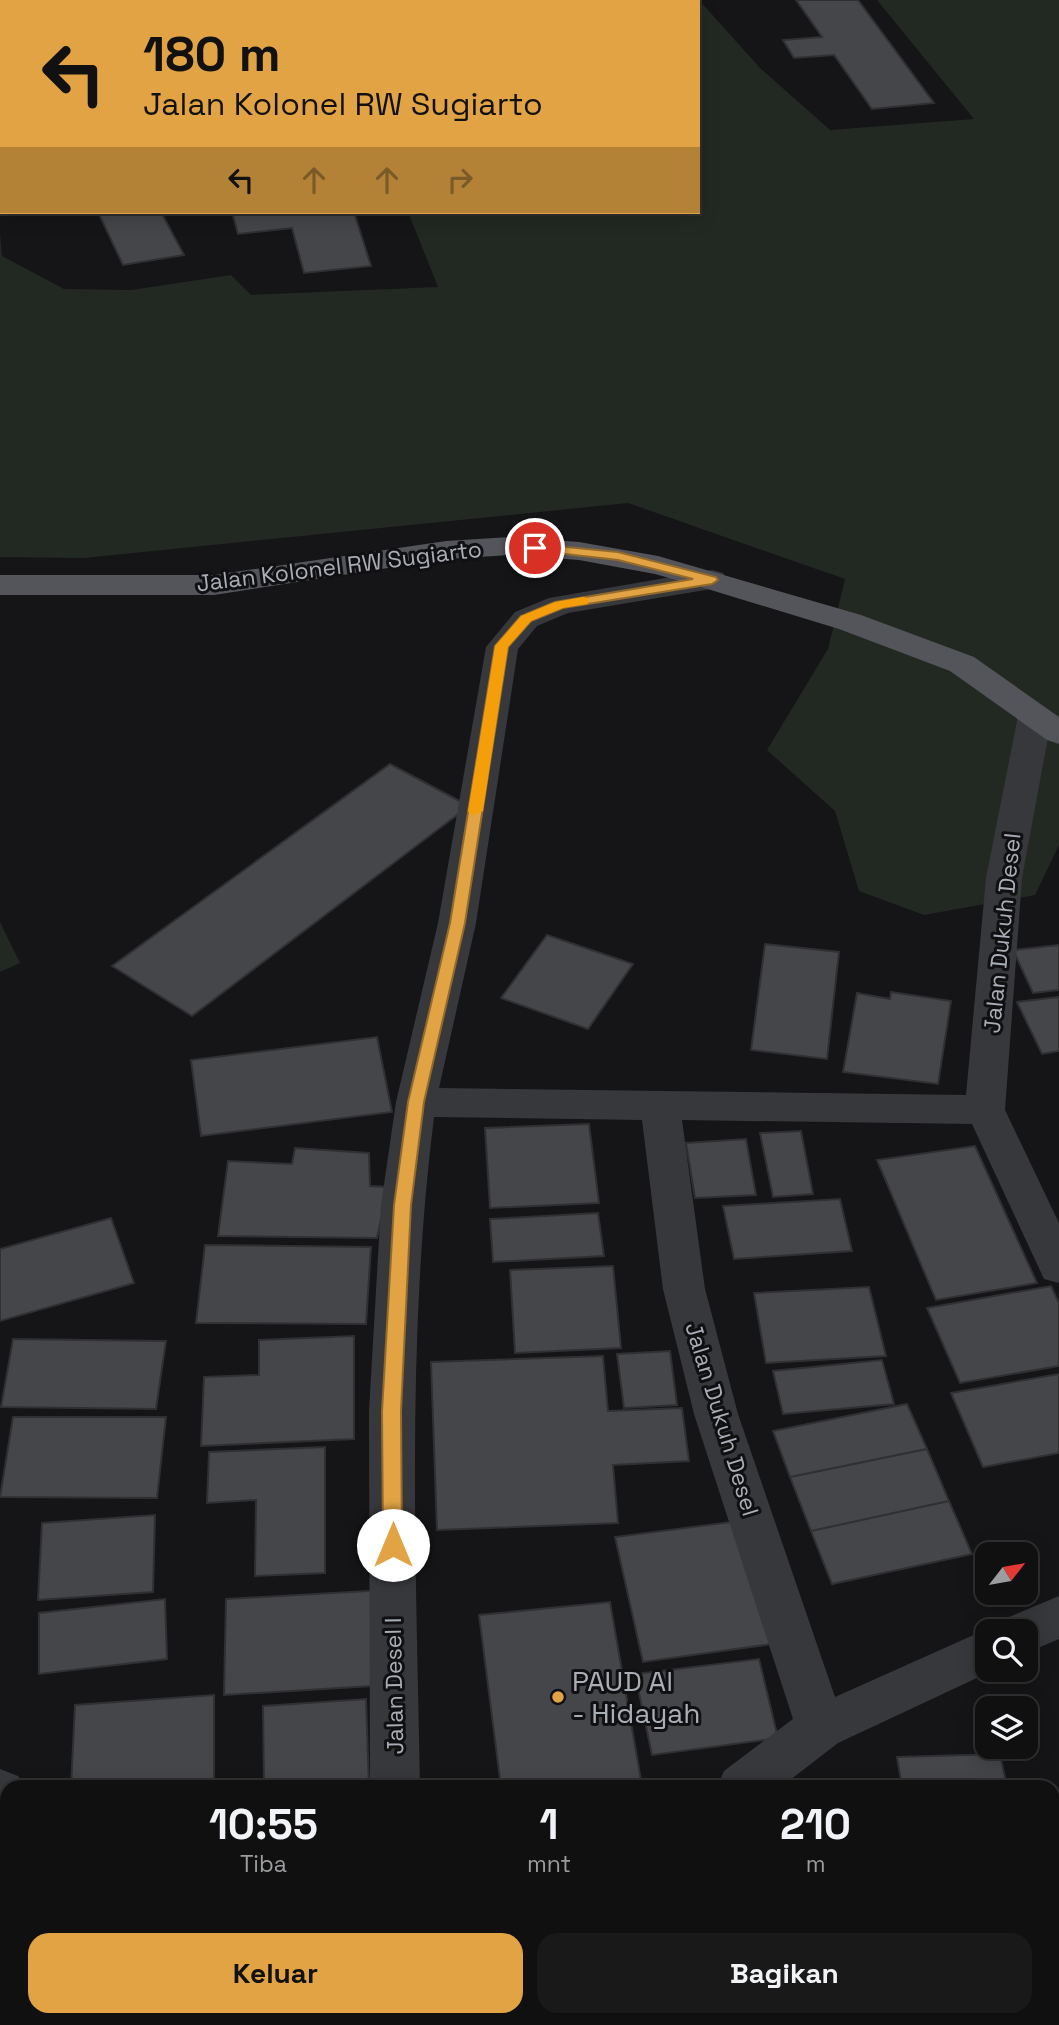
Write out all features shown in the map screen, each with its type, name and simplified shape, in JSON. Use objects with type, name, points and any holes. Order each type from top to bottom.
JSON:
[{"type":"main road","name":"Jalan Kolonel RW Sugiarto","points":[[0,585],[214,585],[446,550],[512,546],[618,556],[712,580],[850,622],[961,664],[1047,724]]},
{"type":"street","name":"Jalan Desel I","points":[[395,1780],[391,1411],[402,1205],[416,1102],[457,923],[502,646],[526,619],[560,605],[712,580]]},
{"type":"street","name":"Jalan Dukuh Desel","points":[[1047,724],[1004,878],[985,1110],[1059,1268]]},
{"type":"street","points":[[416,1102],[985,1110]]},
{"type":"street","name":"Jalan Dukuh Desel","points":[[660,1104],[684,1289],[690,1314],[716,1414],[820,1727]]},
{"type":"street","points":[[1038,1627],[1059,1617]]},
{"type":"street","points":[[751,1780],[820,1727],[975,1656]]},
{"type":"shaded area","points":[[877,0],[1059,0],[1059,845],[1035,895],[924,915],[859,891],[835,811],[767,750],[828,649],[845,579],[628,503],[84,558],[0,557],[0,233],[2,256],[64,289],[131,290],[231,275],[251,295],[438,287],[409,214],[700,214],[700,1],[760,68],[830,130],[974,119]]},
{"type":"shaded area","points":[[0,922],[20,963],[0,972]]},
{"type":"building","points":[[796,0],[858,0],[934,103],[872,109],[834,55],[794,58],[783,40],[822,37]]},
{"type":"building","points":[[99,214],[162,214],[184,255],[123,265]]},
{"type":"building","points":[[233,214],[355,214],[371,266],[304,273],[292,228],[238,234]]},
{"type":"building","points":[[390,764],[469,806],[192,1016],[112,966]]},
{"type":"building","points":[[547,935],[633,964],[588,1029],[501,998]]},
{"type":"building","points":[[765,944],[839,952],[827,1059],[751,1050]]},
{"type":"building","points":[[1059,945],[1059,990],[1033,993],[1013,950]]},
{"type":"building","points":[[891,992],[951,1001],[938,1084],[843,1072],[857,993],[890,999]]},
{"type":"building","points":[[1059,997],[1059,1051],[1042,1054],[1017,1002]]},
{"type":"building","points":[[377,1037],[392,1112],[201,1136],[191,1060]]},
{"type":"building","points":[[589,1124],[599,1203],[490,1208],[485,1128]]},
{"type":"building","points":[[801,1131],[813,1194],[773,1197],[760,1133]]},
{"type":"building","points":[[746,1139],[756,1195],[695,1198],[686,1143]]},
{"type":"building","points":[[975,1146],[1037,1283],[936,1300],[877,1160]]},
{"type":"building","points":[[295,1148],[369,1153],[370,1186],[388,1187],[377,1238],[218,1236],[228,1161],[292,1164]]},
{"type":"building","points":[[840,1199],[852,1251],[734,1259],[723,1206]]},
{"type":"building","points":[[598,1213],[604,1256],[493,1262],[490,1219]]},
{"type":"building","points":[[111,1218],[134,1283],[0,1321],[0,1249]]},
{"type":"building","points":[[205,1245],[371,1247],[366,1324],[196,1323]]},
{"type":"building","points":[[613,1266],[621,1348],[515,1353],[510,1270]]},
{"type":"building","points":[[1051,1286],[1059,1303],[1059,1366],[960,1383],[927,1308]]},
{"type":"building","points":[[869,1287],[886,1356],[766,1363],[754,1293]]},
{"type":"building","points":[[354,1336],[354,1439],[201,1446],[204,1377],[259,1375],[259,1340]]},
{"type":"building","points":[[13,1339],[166,1341],[156,1409],[1,1407]]},
{"type":"building","points":[[670,1351],[677,1405],[624,1408],[617,1354]]},
{"type":"building","points":[[603,1356],[608,1411],[682,1408],[689,1461],[613,1465],[618,1523],[437,1530],[431,1362]]},
{"type":"building","points":[[882,1360],[894,1404],[783,1414],[773,1371]]},
{"type":"building","points":[[1059,1374],[1059,1453],[983,1467],[951,1393]]},
{"type":"building","points":[[907,1404],[927,1449],[790,1477],[773,1431]]},
{"type":"building","points":[[13,1417],[166,1417],[157,1498],[0,1497]]},
{"type":"building","points":[[325,1447],[325,1573],[255,1576],[256,1500],[207,1503],[209,1452]]},
{"type":"building","points":[[927,1449],[949,1501],[811,1531],[790,1477]]},
{"type":"building","points":[[949,1501],[972,1554],[832,1584],[811,1531]]},
{"type":"building","points":[[155,1515],[153,1592],[38,1600],[42,1523]]},
{"type":"building","points":[[739,1521],[772,1644],[643,1662],[615,1537]]},
{"type":"building","points":[[385,1590],[388,1685],[224,1695],[226,1599]]},
{"type":"building","points":[[165,1599],[167,1659],[39,1674],[39,1613]]},
{"type":"building","name":"PAUD Al - Hidayah","points":[[610,1602],[641,1780],[500,1780],[479,1615]]},
{"type":"building","points":[[759,1659],[778,1738],[652,1755],[635,1674]]},
{"type":"building","points":[[214,1695],[214,1780],[71,1780],[75,1705]]},
{"type":"building","points":[[366,1699],[369,1780],[264,1780],[263,1706]]},
{"type":"building","points":[[975,1755],[975,1759],[1001,1759],[1006,1780],[901,1780],[897,1757]]},
{"type":"slow traffic","points":[[475,811],[502,646],[526,619],[560,605],[583,601]]},
{"type":"place","name":"PAUD Al - Hidayah","points":[[558,1697]]},
{"type":"route","points":[[393,1545],[391,1411],[402,1205],[416,1102],[457,923],[502,646],[526,619],[560,605],[712,580],[618,556],[535,548]]}]
